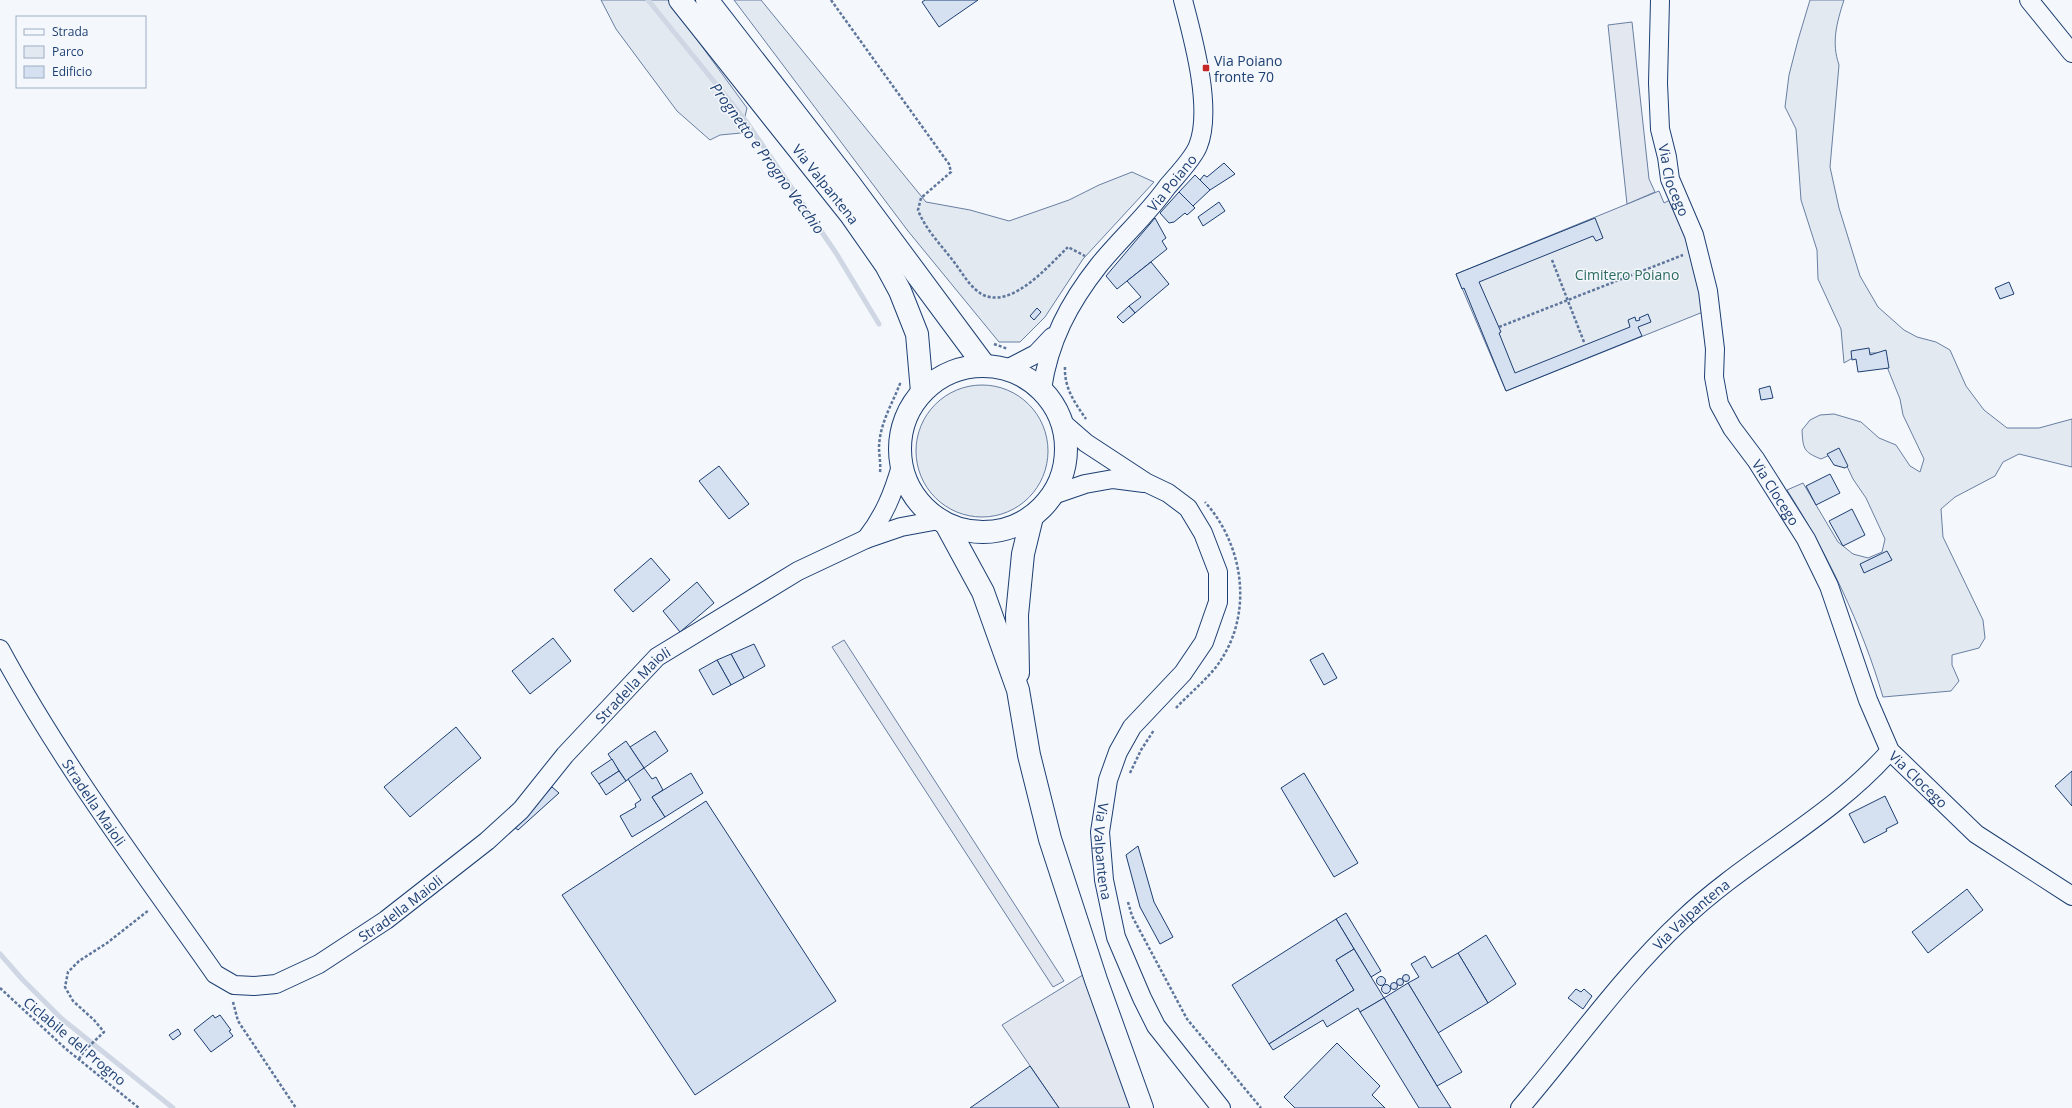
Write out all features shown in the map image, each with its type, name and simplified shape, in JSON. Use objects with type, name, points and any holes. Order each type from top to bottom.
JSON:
[{"type":"main road","name":"Via Valpantena","points":[[680,0],[851,215],[886,265],[900,291],[917,334],[922,392]]},
{"type":"main road","name":"Via Valpantena","points":[[707,0],[849,183],[984,365]]},
{"type":"main road","name":"Via Valpantena","points":[[984,365],[1007,369],[1026,377],[1042,389],[1054,405],[1063,423],[1066,441],[1066,460],[1062,478],[1053,495],[1032,517],[1013,527],[991,533],[971,532],[942,522],[925,510],[914,497],[906,483],[901,466],[899,450],[900,434],[912,404],[922,392],[940,377],[962,368],[984,365]]},
{"type":"main road","name":"Via Valpantena","points":[[1018,690],[1017,615],[1023,554],[1032,517]]},
{"type":"main road","name":"Via Valpantena","points":[[942,522],[983,592],[1018,690]]},
{"type":"main road","points":[[1018,690],[1029,754],[1050,838],[1096,980],[1142,1108]]},
{"type":"street","name":"Via Clocego","points":[[1660,0],[1658,83],[1660,129],[1668,157],[1670,179],[1694,235],[1708,291],[1715,349],[1714,377],[1719,404],[1732,428],[1756,460],[1806,539],[1829,586],[1868,700],[1890,751],[1976,834],[2072,896]]},
{"type":"street","points":[[2029,0],[2072,53]]},
{"type":"street","name":"Via Poiano","points":[[1042,389],[1046,364],[1057,332],[1070,308],[1100,265],[1159,198],[1198,147],[1204,111],[1197,54],[1183,1]]},
{"type":"street","name":"Via Poiano","points":[[1007,369],[1036,354],[1057,332]]},
{"type":"street","name":"Via Valpantena","points":[[1063,423],[1086,443],[1147,483],[1168,493],[1188,508],[1203,533],[1218,572],[1218,602],[1204,642],[1183,673],[1132,727],[1118,752],[1108,780],[1100,832],[1104,880],[1116,937],[1142,998],[1156,1026],[1222,1108]]},
{"type":"street","name":"Stradella Maioli","points":[[866,539],[880,520],[894,493],[901,466]]},
{"type":"street","name":"Via Valpantena","points":[[1053,495],[1085,484],[1113,480],[1147,483]]},
{"type":"street","name":"Stradella Maioli","points":[[0,649],[26,697],[65,760],[215,974],[234,985],[276,984],[319,964],[386,920],[481,846],[521,810],[565,755],[657,657],[798,571],[866,539],[901,527],[942,522]]},
{"type":"street","name":"Via Valpantena","points":[[1520,1108],[1606,1002],[1682,920],[1716,892],[1824,813],[1875,768],[1890,751]]},
{"type":"path","points":[[831,0],[949,164],[951,172],[921,198],[918,210],[925,224],[975,290],[990,297],[1000,298],[1018,292],[1068,247],[1100,265]]},
{"type":"path","points":[[1499,327],[1686,254]]},
{"type":"path","points":[[1552,260],[1584,342]]},
{"type":"path","points":[[880,477],[879,446],[882,429],[886,414],[904,374]]},
{"type":"path","points":[[79,1059],[84,1051],[104,1032],[94,1020],[73,1001],[64,987],[68,972],[79,961],[107,942],[162,900]]},
{"type":"path","points":[[234,985],[233,1003],[238,1021],[296,1108]]},
{"type":"path","name":"Ciclabile del Progno","points":[[0,988],[79,1059],[139,1108]]},
{"type":"green space","points":[[601,0],[668,0],[747,108],[741,133],[720,135],[710,140],[677,111],[616,29]]},
{"type":"green space","points":[[734,0],[761,0],[926,202],[970,210],[1009,221],[1069,200],[1099,185],[1132,172],[1154,182],[1083,259],[1045,317],[1020,342],[999,342],[908,231]]},
{"type":"green space","points":[[1810,0],[1844,0],[1839,16],[1835,40],[1835,48],[1839,65],[1830,167],[1839,208],[1860,276],[1878,307],[1904,330],[1917,337],[1936,342],[1950,350],[1966,386],[1984,410],[2007,428],[2039,428],[2072,419],[2072,467],[2019,454],[2003,462],[1995,476],[1955,497],[1941,509],[1943,537],[1983,620],[1985,638],[1979,648],[1952,655],[1952,665],[1959,681],[1951,691],[1883,697],[1865,643],[1842,590],[1816,539],[1787,490],[1803,483],[1838,542],[1853,554],[1868,558],[1882,552],[1885,539],[1866,498],[1853,479],[1844,460],[1834,453],[1821,459],[1805,449],[1802,430],[1810,420],[1820,415],[1834,414],[1861,422],[1879,438],[1896,445],[1910,466],[1920,472],[1924,459],[1903,415],[1900,399],[1883,357],[1876,353],[1861,353],[1844,363],[1841,329],[1818,279],[1817,250],[1801,200],[1796,129],[1785,107],[1789,75]]},
{"type":"green space","name":"Cimitero Poiano","points":[[1659,191],[1664,203],[1670,200],[1689,247],[1708,310],[1506,391],[1456,274]]},
{"type":"green space","points":[[989,385],[1001,387],[1013,392],[1029,404],[1041,420],[1046,432],[1048,451],[1046,470],[1041,482],[1029,498],[1013,510],[1001,515],[975,517],[963,515],[951,510],[935,498],[923,482],[918,470],[916,444],[918,432],[923,420],[935,404],[951,392],[963,387]]},
{"type":"shaded area","points":[[1632,22],[1649,179],[1655,192],[1627,204],[1608,25]]},
{"type":"shaded area","points":[[844,640],[1064,981],[1053,987],[832,647]]},
{"type":"shaded area","points":[[1086,973],[1130,1108],[1059,1108],[1002,1025]]},
{"type":"building","points":[[925,0],[978,0],[939,27],[922,2]]},
{"type":"building","points":[[1224,163],[1235,174],[1210,190],[1200,180],[1204,175],[1207,177]]},
{"type":"building","points":[[1195,175],[1210,190],[1193,206],[1179,192]]},
{"type":"building","points":[[1179,192],[1195,208],[1187,215],[1185,213],[1174,222],[1169,223],[1160,213]]},
{"type":"building","points":[[1219,202],[1225,211],[1203,226],[1198,217]]},
{"type":"building","points":[[1155,218],[1166,238],[1162,241],[1167,249],[1117,289],[1106,276]]},
{"type":"building","points":[[1595,218],[1603,238],[1596,241],[1593,236],[1479,282],[1501,332],[1499,333],[1515,373],[1630,327],[1628,320],[1635,317],[1636,321],[1648,314],[1651,322],[1638,327],[1642,336],[1506,391],[1464,288],[1462,289],[1456,274]]},
{"type":"building","points":[[1151,262],[1169,284],[1135,313],[1129,306],[1141,297],[1127,281]]},
{"type":"building","points":[[2009,282],[2014,294],[2000,299],[1995,288]]},
{"type":"building","points":[[1129,306],[1135,313],[1123,323],[1117,317]]},
{"type":"building","points":[[1037,308],[1041,312],[1034,320],[1030,316]]},
{"type":"building","points":[[1869,348],[1870,355],[1886,350],[1889,368],[1858,372],[1856,359],[1852,360],[1851,351]]},
{"type":"building","points":[[1770,386],[1773,398],[1761,400],[1759,389]]},
{"type":"building","points":[[1839,448],[1848,466],[1845,468],[1834,465],[1827,454]]},
{"type":"building","points":[[719,466],[749,504],[729,519],[699,481]]},
{"type":"building","points":[[1830,474],[1840,493],[1816,505],[1806,486]]},
{"type":"building","points":[[1852,509],[1865,535],[1843,546],[1829,521]]},
{"type":"building","points":[[1887,551],[1892,560],[1864,573],[1860,564]]},
{"type":"building","points":[[651,558],[670,580],[633,612],[614,590]]},
{"type":"building","points":[[697,582],[714,603],[680,632],[663,611]]},
{"type":"building","points":[[553,638],[571,661],[530,694],[512,671]]},
{"type":"building","points":[[754,644],[765,666],[744,678],[731,654]]},
{"type":"building","points":[[1323,653],[1337,678],[1324,685],[1310,660]]},
{"type":"building","points":[[731,654],[744,678],[731,685],[717,660]]},
{"type":"building","points":[[717,660],[731,685],[713,695],[699,670]]},
{"type":"building","points":[[456,727],[481,758],[410,817],[384,787]]},
{"type":"building","points":[[655,731],[668,751],[644,768],[630,747]]},
{"type":"building","points":[[626,741],[644,768],[626,781],[608,754]]},
{"type":"building","points":[[612,759],[619,771],[599,784],[591,773]]},
{"type":"building","points":[[644,768],[652,779],[656,777],[663,790],[652,797],[665,817],[632,837],[620,816],[636,807],[635,804],[641,800],[628,779]]},
{"type":"building","points":[[619,771],[626,781],[606,795],[599,784]]},
{"type":"building","points":[[2072,771],[2072,806],[2055,786]]},
{"type":"building","points":[[691,773],[703,793],[665,817],[652,797]]},
{"type":"building","points":[[1304,773],[1358,863],[1334,877],[1281,788]]},
{"type":"building","points":[[552,787],[559,793],[518,830],[514,827]]},
{"type":"building","points":[[1885,796],[1898,823],[1886,829],[1887,831],[1864,843],[1849,814]]},
{"type":"building","points":[[706,801],[836,1001],[695,1095],[562,895]]},
{"type":"building","points":[[1138,846],[1154,902],[1173,937],[1160,944],[1140,907],[1126,855]]},
{"type":"building","points":[[1967,889],[1983,910],[1928,953],[1912,932]]},
{"type":"building","points":[[1346,913],[1381,971],[1371,977],[1336,919]]},
{"type":"building","points":[[1336,919],[1354,949],[1336,960],[1354,990],[1269,1044],[1232,985]]},
{"type":"building","points":[[1486,935],[1516,984],[1488,1003],[1458,953]]},
{"type":"building","points":[[1354,949],[1384,998],[1360,1012],[1358,1008],[1327,1027],[1323,1020],[1273,1050],[1269,1044],[1354,990],[1336,960]]},
{"type":"building","points":[[1458,953],[1488,1003],[1438,1033],[1408,983],[1419,977],[1411,964],[1425,956],[1432,968]]},
{"type":"building","points":[[1406,975],[1409,978],[1406,981],[1403,978]]},
{"type":"building","points":[[1381,976],[1386,981],[1381,986],[1376,981]]},
{"type":"building","points":[[1400,979],[1403,982],[1400,985],[1397,982]]},
{"type":"building","points":[[1394,983],[1397,986],[1394,989],[1391,986]]},
{"type":"building","points":[[1408,983],[1462,1072],[1437,1086],[1384,998]]},
{"type":"building","points":[[1384,985],[1388,985],[1390,989],[1388,993],[1384,993],[1382,991],[1382,987]]},
{"type":"building","points":[[1576,989],[1581,992],[1584,989],[1592,996],[1583,1009],[1568,998]]},
{"type":"building","points":[[1384,998],[1451,1108],[1419,1108],[1360,1012]]},
{"type":"building","points":[[213,1015],[215,1018],[220,1015],[231,1030],[229,1031],[233,1036],[211,1052],[194,1030]]},
{"type":"building","points":[[178,1029],[181,1034],[173,1040],[169,1035]]},
{"type":"building","points":[[1337,1043],[1380,1086],[1372,1095],[1385,1108],[1295,1108],[1284,1097]]},
{"type":"building","points":[[1030,1066],[1059,1108],[970,1108]]},
{"type":"waterway","name":"Prognetto e Progno Vecchio","points":[[648,0],[746,121],[836,253],[879,324]]},
{"type":"waterway","points":[[0,954],[22,979],[62,1019],[173,1108]]},
{"type":"place","name":"Via Poiano fronte 70","points":[[1206,68]]}]
